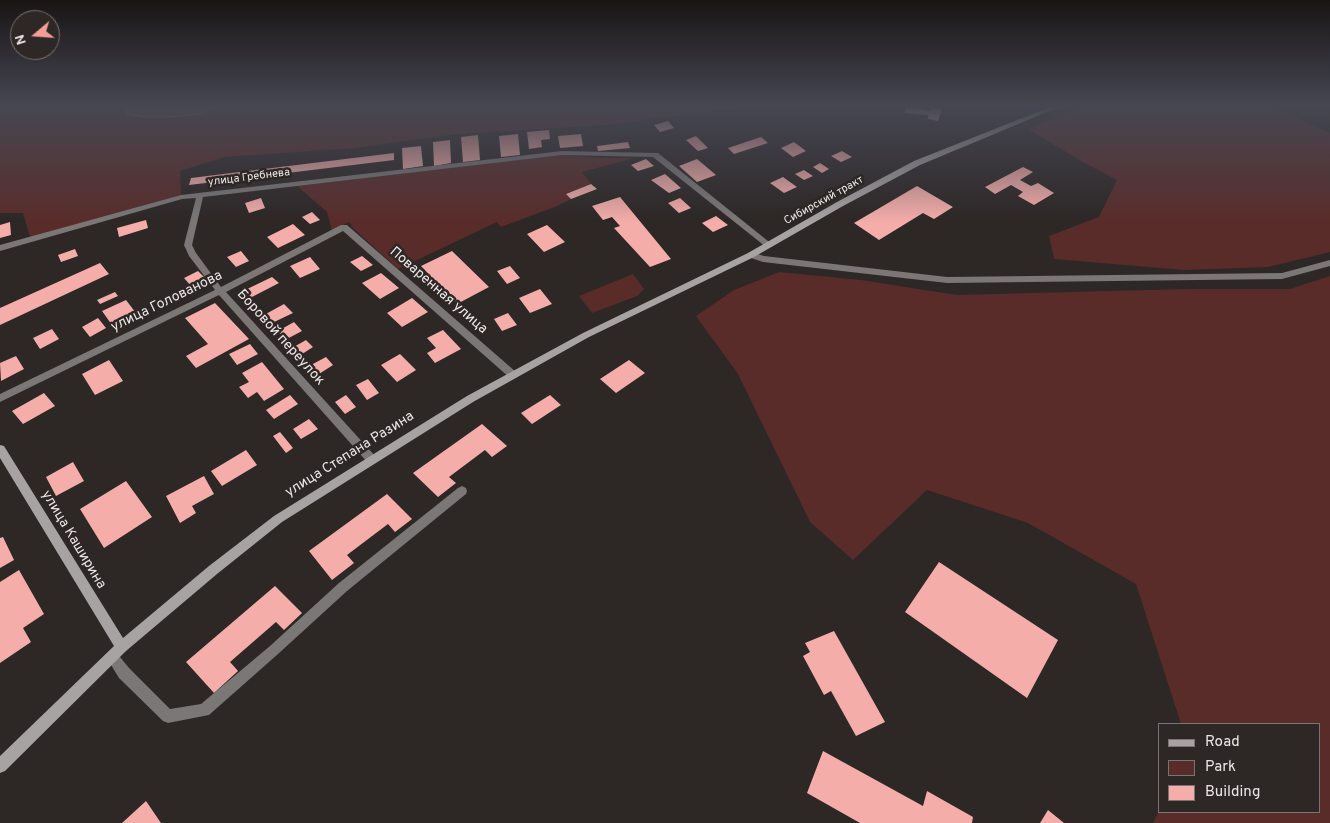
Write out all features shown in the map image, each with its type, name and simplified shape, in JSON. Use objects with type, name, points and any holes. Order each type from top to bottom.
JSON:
[{"type":"main road","name":"Сибирский тракт","points":[[769,245],[840,204],[917,164],[962,145]]},
{"type":"main road","name":"улица Степана Разина","points":[[0,766],[117,652],[278,520],[470,399],[586,335],[769,245]]},
{"type":"main road","name":"улица Каширина","points":[[0,448],[117,652]]},
{"type":"street","name":"улица Гребнева","points":[[0,248],[181,198],[562,153],[655,155],[769,245]]},
{"type":"street","name":"Боровой переулок","points":[[200,195],[188,245],[220,291],[372,460]]},
{"type":"street","name":"улица Голованова","points":[[0,398],[220,291],[344,227]]},
{"type":"street","name":"Поваренная улица","points":[[344,227],[513,375]]},
{"type":"street","points":[[751,255],[762,259],[947,280],[1282,276],[1330,263]]},
{"type":"street","points":[[117,652],[124,673],[168,716],[204,710],[343,587],[462,491]]},
{"type":"green space","points":[[0,145],[373,145],[225,157],[180,171],[181,195],[30,237],[23,213],[0,213]]},
{"type":"green space","points":[[1055,145],[1330,145],[1330,252],[1268,267],[1184,270],[1054,259],[1049,236],[1099,217],[1117,180]]},
{"type":"green space","points":[[560,155],[634,158],[582,172],[591,184],[566,194],[571,199],[557,206],[501,227],[497,222],[398,269],[353,228],[349,222],[332,231],[327,212],[297,186]]},
{"type":"green space","points":[[779,272],[861,280],[957,295],[1188,289],[1290,289],[1330,276],[1330,823],[1153,823],[1158,813],[1320,813],[1320,723],[1181,723],[1136,584],[1028,523],[927,490],[853,560],[810,522],[738,374],[696,316],[734,290]]},
{"type":"green space","points":[[633,274],[644,289],[637,296],[592,313],[579,296]]},
{"type":"building","points":[[433,145],[450,145],[451,163],[434,166]]},
{"type":"building","points":[[462,145],[479,145],[480,160],[463,162]]},
{"type":"building","points":[[500,145],[519,145],[520,155],[501,157]]},
{"type":"building","points":[[529,145],[542,145],[542,147],[529,149]]},
{"type":"building","points":[[560,145],[583,146],[560,148]]},
{"type":"building","points":[[629,145],[630,148],[598,151],[597,146]]},
{"type":"building","points":[[692,145],[705,145],[708,148],[698,151]]},
{"type":"building","points":[[736,145],[761,145],[734,154],[728,148]]},
{"type":"building","points":[[787,145],[799,145],[806,151],[793,157],[781,148]]},
{"type":"building","points":[[421,146],[423,166],[403,169],[402,148]]},
{"type":"building","points":[[842,151],[852,157],[841,162],[831,156]]},
{"type":"building","points":[[394,153],[394,160],[189,185],[191,178]]},
{"type":"building","points":[[646,159],[654,166],[638,171],[631,165]]},
{"type":"building","points":[[697,159],[716,175],[697,182],[679,166]]},
{"type":"building","points":[[820,163],[829,169],[822,173],[813,167]]},
{"type":"building","points":[[1023,167],[1033,172],[1020,180],[1031,186],[1038,183],[1054,193],[1034,205],[1018,196],[1023,192],[1011,185],[995,194],[985,187]]},
{"type":"building","points":[[804,170],[813,176],[804,180],[795,174]]},
{"type":"building","points":[[665,174],[681,188],[669,193],[651,180]]},
{"type":"building","points":[[783,177],[797,187],[784,193],[770,183]]},
{"type":"building","points":[[591,184],[597,189],[571,199],[566,194]]},
{"type":"building","points":[[917,186],[953,207],[934,219],[923,213],[879,240],[854,223]]},
{"type":"building","points":[[620,197],[671,259],[650,267],[614,228],[620,226],[612,217],[603,220],[592,206]]},
{"type":"building","points":[[261,198],[265,208],[249,213],[245,203]]},
{"type":"building","points":[[680,198],[691,208],[679,213],[668,203]]},
{"type":"building","points":[[312,212],[320,220],[310,224],[302,217]]},
{"type":"building","points":[[716,216],[728,225],[713,232],[702,223]]},
{"type":"building","points":[[146,220],[148,228],[119,237],[117,228]]},
{"type":"building","points":[[10,222],[11,235],[0,238],[0,225]]},
{"type":"building","points":[[293,224],[305,235],[278,248],[267,237]]},
{"type":"building","points":[[547,225],[565,242],[544,252],[527,234]]},
{"type":"building","points":[[75,249],[78,256],[61,262],[58,255]]},
{"type":"building","points":[[241,251],[249,261],[236,267],[227,257]]},
{"type":"building","points":[[452,251],[489,287],[457,304],[421,266]]},
{"type":"building","points":[[362,256],[373,265],[361,271],[350,262]]},
{"type":"building","points":[[310,257],[320,269],[300,278],[290,266]]},
{"type":"building","points":[[100,263],[109,274],[0,325],[0,308]]},
{"type":"building","points":[[510,266],[520,278],[507,284],[497,271]]},
{"type":"building","points":[[198,271],[206,279],[191,286],[184,278]]},
{"type":"building","points":[[381,273],[399,288],[380,299],[362,283]]},
{"type":"building","points":[[272,277],[279,283],[250,298],[243,291]]},
{"type":"building","points":[[540,289],[552,304],[530,313],[519,298]]},
{"type":"building","points":[[115,292],[118,296],[100,304],[97,300]]},
{"type":"building","points":[[412,298],[428,312],[402,327],[387,313]]},
{"type":"building","points":[[126,300],[136,313],[112,325],[102,311]]},
{"type":"building","points":[[215,303],[249,339],[196,368],[186,356],[208,344],[185,318]]},
{"type":"building","points":[[284,304],[293,313],[272,323],[264,315]]},
{"type":"building","points":[[508,313],[517,325],[502,331],[494,319]]},
{"type":"building","points":[[98,318],[106,328],[90,337],[82,327]]},
{"type":"building","points":[[294,322],[302,331],[285,340],[278,331]]},
{"type":"building","points":[[52,329],[59,339],[40,349],[33,338]]},
{"type":"building","points":[[443,330],[461,349],[435,363],[427,353],[436,348],[427,338]]},
{"type":"building","points":[[306,340],[313,347],[299,356],[292,348]]},
{"type":"building","points":[[250,344],[258,354],[237,365],[229,354]]},
{"type":"building","points":[[400,354],[416,370],[397,382],[381,365]]},
{"type":"building","points":[[16,356],[24,369],[1,381],[0,363]]},
{"type":"building","points":[[326,357],[333,365],[319,374],[311,365]]},
{"type":"building","points":[[109,360],[123,381],[95,395],[82,374]]},
{"type":"building","points":[[629,360],[645,373],[616,393],[600,379]]},
{"type":"building","points":[[262,362],[284,389],[264,401],[257,392],[248,398],[239,387],[249,382],[242,373]]},
{"type":"building","points":[[368,379],[379,393],[367,400],[356,385]]},
{"type":"building","points":[[44,393],[55,406],[23,424],[12,411]]},
{"type":"building","points":[[290,395],[298,404],[274,419],[266,410]]},
{"type":"building","points":[[346,395],[356,407],[345,414],[335,402]]},
{"type":"building","points":[[550,395],[561,405],[532,424],[521,413]]},
{"type":"building","points":[[309,419],[318,429],[301,439],[293,429]]},
{"type":"building","points":[[482,424],[507,446],[492,457],[485,450],[449,477],[456,483],[438,497],[413,473]]},
{"type":"building","points":[[280,432],[293,448],[286,453],[273,436]]},
{"type":"building","points":[[246,450],[257,465],[222,486],[211,471]]},
{"type":"building","points":[[73,462],[84,481],[56,496],[46,477]]},
{"type":"building","points":[[204,476],[214,494],[192,506],[196,513],[180,523],[166,496]]},
{"type":"building","points":[[126,481],[152,517],[104,548],[80,509]]},
{"type":"building","points":[[387,494],[412,519],[395,532],[388,524],[347,555],[354,563],[332,580],[309,551]]},
{"type":"building","points":[[3,537],[14,560],[0,568],[0,538]]},
{"type":"building","points":[[939,562],[1058,640],[1027,698],[905,612]]},
{"type":"building","points":[[19,570],[44,614],[23,628],[31,642],[0,663],[0,582]]},
{"type":"building","points":[[275,586],[302,613],[284,630],[276,622],[230,662],[238,671],[214,693],[186,662]]},
{"type":"building","points":[[834,631],[885,722],[856,736],[831,691],[824,695],[803,656],[810,652],[805,643]]},
{"type":"building","points":[[823,751],[923,806],[927,791],[973,817],[972,823],[860,823],[807,793]]},
{"type":"building","points":[[146,801],[161,823],[122,823]]},
{"type":"building","points":[[1048,810],[1064,823],[1040,823]]}]
